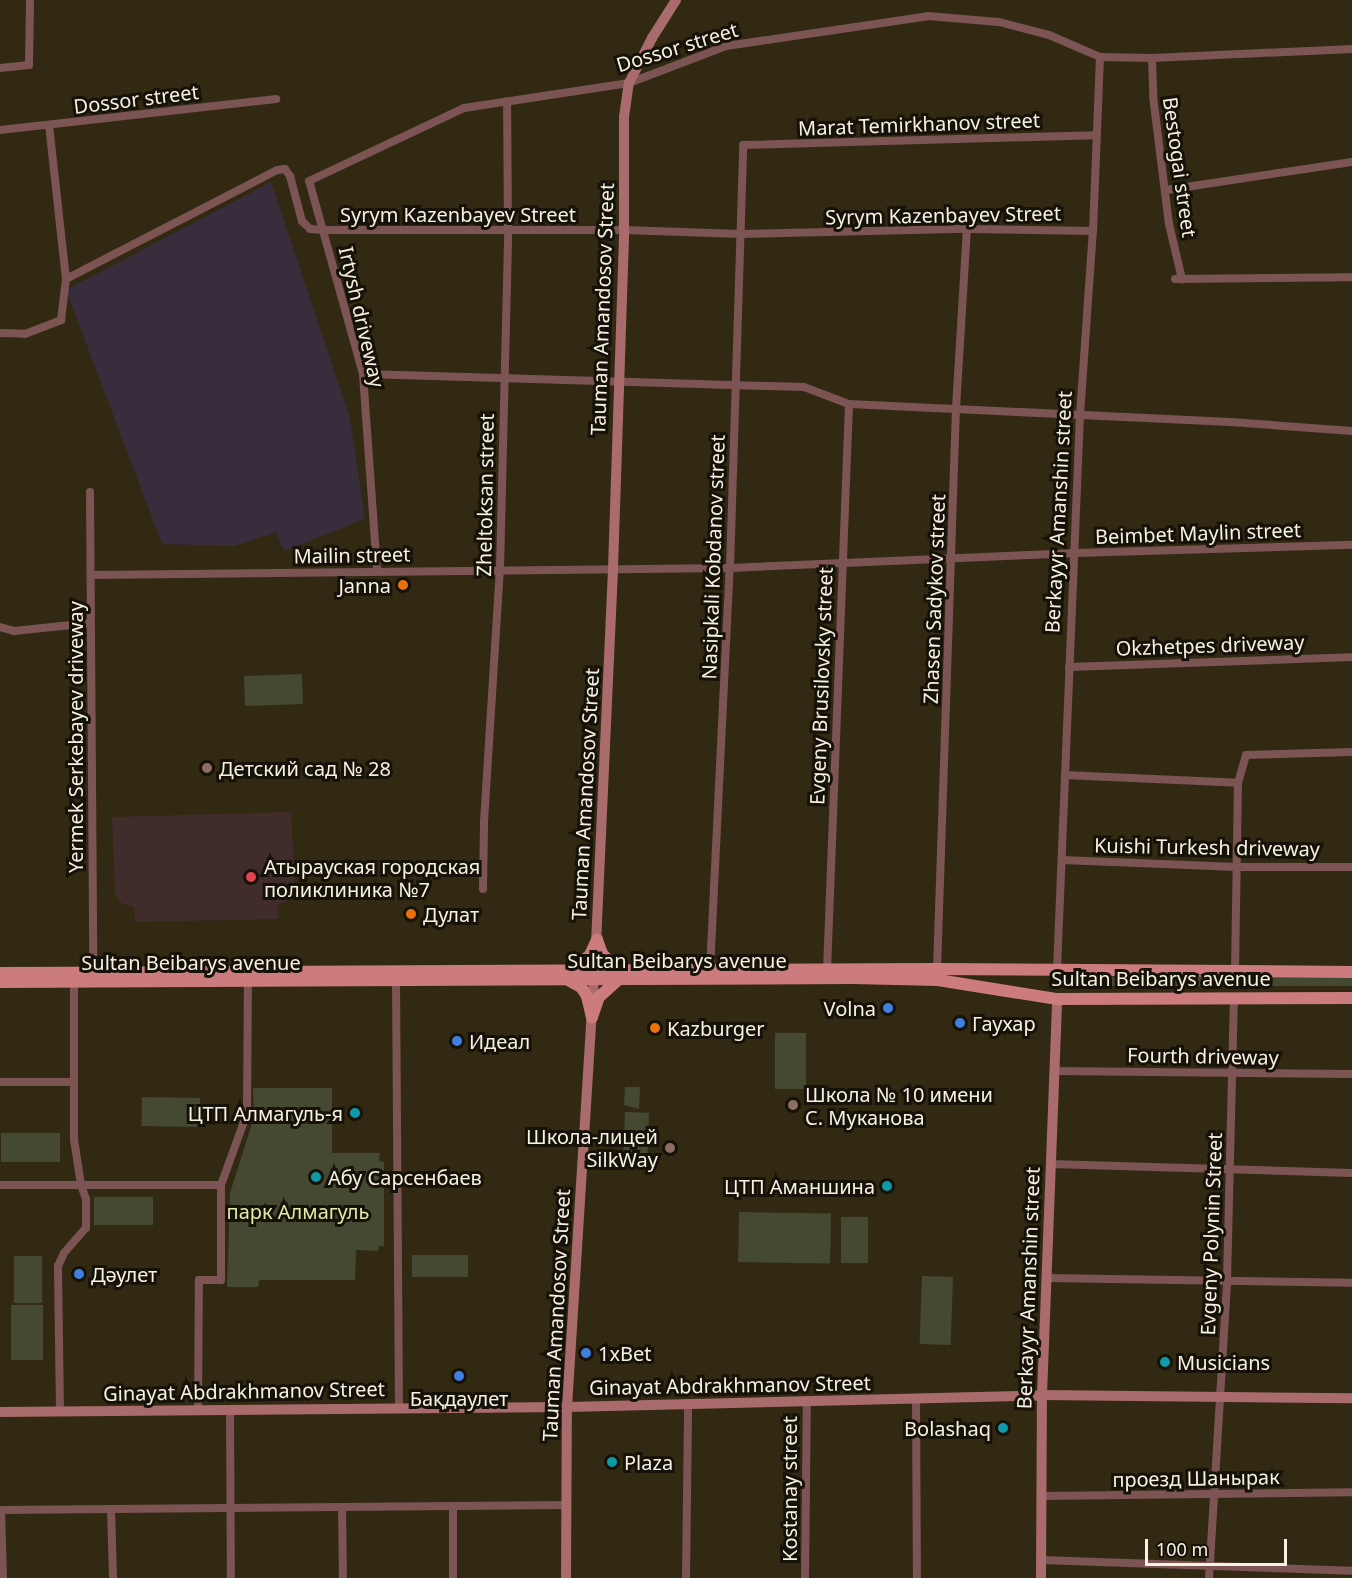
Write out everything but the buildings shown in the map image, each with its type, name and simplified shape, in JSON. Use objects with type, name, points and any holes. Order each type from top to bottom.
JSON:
[{"type":"main road","points":[[592,1017],[599,997],[619,975],[602,954],[597,940]]},
{"type":"main road","points":[[592,1017],[587,996],[569,975],[585,961],[597,940]]},
{"type":"main road","name":"Sultan Beibarys avenue","points":[[619,975],[710,970],[937,969],[1030,972],[1057,970],[1352,972]]},
{"type":"main road","points":[[1030,972],[1026,984],[1030,995]]},
{"type":"main road","name":"Sultan Beibarys avenue","points":[[0,973],[74,977],[619,975],[938,980],[1057,999],[1352,998]]},
{"type":"main road","name":"Sultan Beibarys avenue","points":[[0,982],[74,977]]},
{"type":"street","points":[[0,68],[29,65],[30,0]]},
{"type":"street","name":"Tauman Amandosov Street","points":[[566,1578],[567,1407],[597,940],[614,569],[624,230],[624,117],[629,83],[652,38],[676,0]]},
{"type":"street","name":"Dossor street","points":[[309,181],[464,108],[629,83],[726,46],[928,16],[999,22],[1049,35],[1100,57]]},
{"type":"street","points":[[1100,57],[1152,58],[1352,49]]},
{"type":"street","name":"Berkayyr Amanshin street","points":[[1057,970],[1080,415],[1093,231],[1100,57]]},
{"type":"street","name":"Bestogai street","points":[[1152,58],[1153,96],[1178,279],[1352,277]]},
{"type":"street","name":"Dossor street","points":[[0,130],[276,99]]},
{"type":"street","name":"Zheltoksan street","points":[[483,889],[484,822],[500,569],[508,232],[507,101]]},
{"type":"street","points":[[0,333],[25,334],[61,320],[66,279],[49,126]]},
{"type":"street","name":"Marat Temirkhanov street","points":[[743,145],[1096,135]]},
{"type":"street","name":"Nasipkali Kobdanov street","points":[[710,970],[730,568],[743,145]]},
{"type":"street","points":[[1166,190],[1352,162]]},
{"type":"street","name":"Syrym Kazenbayev Street","points":[[66,279],[277,170],[285,169],[290,176],[302,221],[310,229],[508,232],[624,230],[741,234],[968,229],[1093,231]]},
{"type":"street","name":"Irtysh driveway","points":[[309,181],[363,374],[377,570]]},
{"type":"street","name":"Zhasen Sadykov street","points":[[937,969],[953,560],[956,408],[968,229]]},
{"type":"street","points":[[363,374],[504,380],[804,387],[849,404],[1230,422],[1352,431]]},
{"type":"street","name":"Evgeny Brusilovsky street","points":[[827,970],[849,404]]},
{"type":"street","name":"Yermek Serkebayev driveway","points":[[90,492],[93,977]]},
{"type":"street","name":"Beimbet Maylin street","points":[[614,569],[730,568],[1076,553],[1352,545]]},
{"type":"street","name":"Mailin street","points":[[91,575],[614,569]]},
{"type":"street","points":[[0,627],[14,631],[91,623]]},
{"type":"street","name":"Okzhetpes driveway","points":[[1069,667],[1352,657]]},
{"type":"street","points":[[1235,972],[1238,783],[1246,755],[1352,752]]},
{"type":"street","points":[[1065,775],[1238,783]]},
{"type":"street","name":"Kuishi Turkesh driveway","points":[[1062,860],[1237,867],[1352,867]]},
{"type":"street","points":[[396,976],[399,1407]]},
{"type":"street","points":[[60,1412],[58,1266],[64,1253],[86,1228],[86,1199],[81,1185],[74,1139],[74,977]]},
{"type":"street","points":[[198,1410],[199,1280],[221,1280],[220,1185],[247,1113],[248,977]]},
{"type":"street","name":"Evgeny Polynin Street","points":[[1209,1578],[1227,1281],[1234,998]]},
{"type":"street","name":"Berkayyr Amanshin street","points":[[1041,1578],[1042,1395],[1057,999]]},
{"type":"street","name":"Fourth driveway","points":[[1054,1071],[1352,1074]]},
{"type":"street","points":[[0,1082],[74,1082]]},
{"type":"street","points":[[1050,1164],[1352,1173]]},
{"type":"street","points":[[0,1185],[220,1185]]},
{"type":"street","points":[[1046,1278],[1352,1282]]},
{"type":"street","name":"Ginayat Abdrakhmanov Street","points":[[0,1412],[567,1407],[1042,1395],[1220,1399],[1352,1398]]},
{"type":"street","points":[[916,1398],[917,1578]]},
{"type":"street","name":"Kostanay street","points":[[805,1578],[807,1400]]},
{"type":"street","points":[[686,1578],[688,1404]]},
{"type":"street","points":[[231,1410],[231,1578]]},
{"type":"street","name":"проезд Шанырак","points":[[1041,1496],[1352,1492]]},
{"type":"street","points":[[3,1578],[0,1510],[453,1508],[566,1505]]},
{"type":"street","points":[[342,1508],[343,1578]]},
{"type":"street","points":[[453,1508],[453,1578]]},
{"type":"street","points":[[111,1509],[113,1578]]},
{"type":"street","points":[[1041,1560],[1210,1564],[1352,1571]]},
{"type":"shaded area","points":[[271,182],[350,418],[365,519],[284,551],[276,532],[234,546],[162,544],[66,290]]},
{"type":"shaded area","points":[[291,812],[295,891],[287,900],[277,905],[278,919],[135,922],[134,907],[122,904],[115,894],[112,817]]},
{"type":"green space","points":[[302,674],[303,704],[245,706],[244,676]]},
{"type":"green space","points":[[1081,977],[1352,977],[1352,986],[1081,986]]},
{"type":"green space","points":[[775,1033],[806,1033],[806,1089],[775,1089]]},
{"type":"green space","points":[[625,1087],[640,1087],[639,1109],[624,1105]]},
{"type":"green space","name":"парк Алмагуль","points":[[253,1088],[332,1088],[332,1153],[380,1153],[379,1161],[384,1162],[384,1246],[379,1246],[378,1251],[356,1250],[355,1280],[259,1280],[258,1287],[227,1287],[230,1193],[254,1117]]},
{"type":"green space","points":[[142,1097],[200,1098],[199,1127],[141,1126]]},
{"type":"green space","points":[[625,1112],[649,1113],[647,1161],[623,1160]]},
{"type":"green space","points":[[1,1133],[60,1133],[60,1162],[1,1162]]},
{"type":"green space","points":[[94,1197],[153,1197],[153,1225],[94,1225]]},
{"type":"green space","points":[[739,1212],[831,1214],[830,1264],[738,1262]]},
{"type":"green space","points":[[841,1217],[868,1217],[868,1263],[841,1263]]},
{"type":"green space","points":[[412,1255],[468,1255],[468,1277],[412,1277]]},
{"type":"green space","points":[[14,1256],[42,1256],[42,1303],[14,1303]]},
{"type":"green space","points":[[922,1276],[953,1277],[951,1345],[920,1344]]},
{"type":"green space","points":[[11,1305],[43,1305],[43,1360],[11,1360]]},
{"type":"place","name":"Janna","points":[[403,585]]},
{"type":"place","name":"Детский сад № 28","points":[[207,768]]},
{"type":"place","name":"Атырауская городская поликлиника №7","points":[[251,877]]},
{"type":"place","name":"Дулат","points":[[411,914]]},
{"type":"place","name":"Volna","points":[[888,1008]]},
{"type":"place","name":"Гаухар","points":[[960,1023]]},
{"type":"place","name":"Kazburger","points":[[655,1028]]},
{"type":"place","name":"Идеал","points":[[457,1041]]},
{"type":"place","name":"Школа № 10 имени С. Муканова","points":[[793,1105]]},
{"type":"place","name":"ЦТП Алмагуль-я","points":[[355,1113]]},
{"type":"place","name":"Школа-лицей SilkWay","points":[[670,1148]]},
{"type":"place","name":"Абу Сарсенбаев","points":[[316,1177]]},
{"type":"place","name":"ЦТП Аманшина","points":[[887,1186]]},
{"type":"place","name":"Дәулет","points":[[79,1274]]},
{"type":"place","name":"1xBet","points":[[586,1353]]},
{"type":"place","name":"Musicians","points":[[1165,1362]]},
{"type":"place","name":"Бақдаулет","points":[[459,1376]]},
{"type":"place","name":"Bolashaq","points":[[1003,1428]]},
{"type":"place","name":"Plaza","points":[[612,1462]]}]
